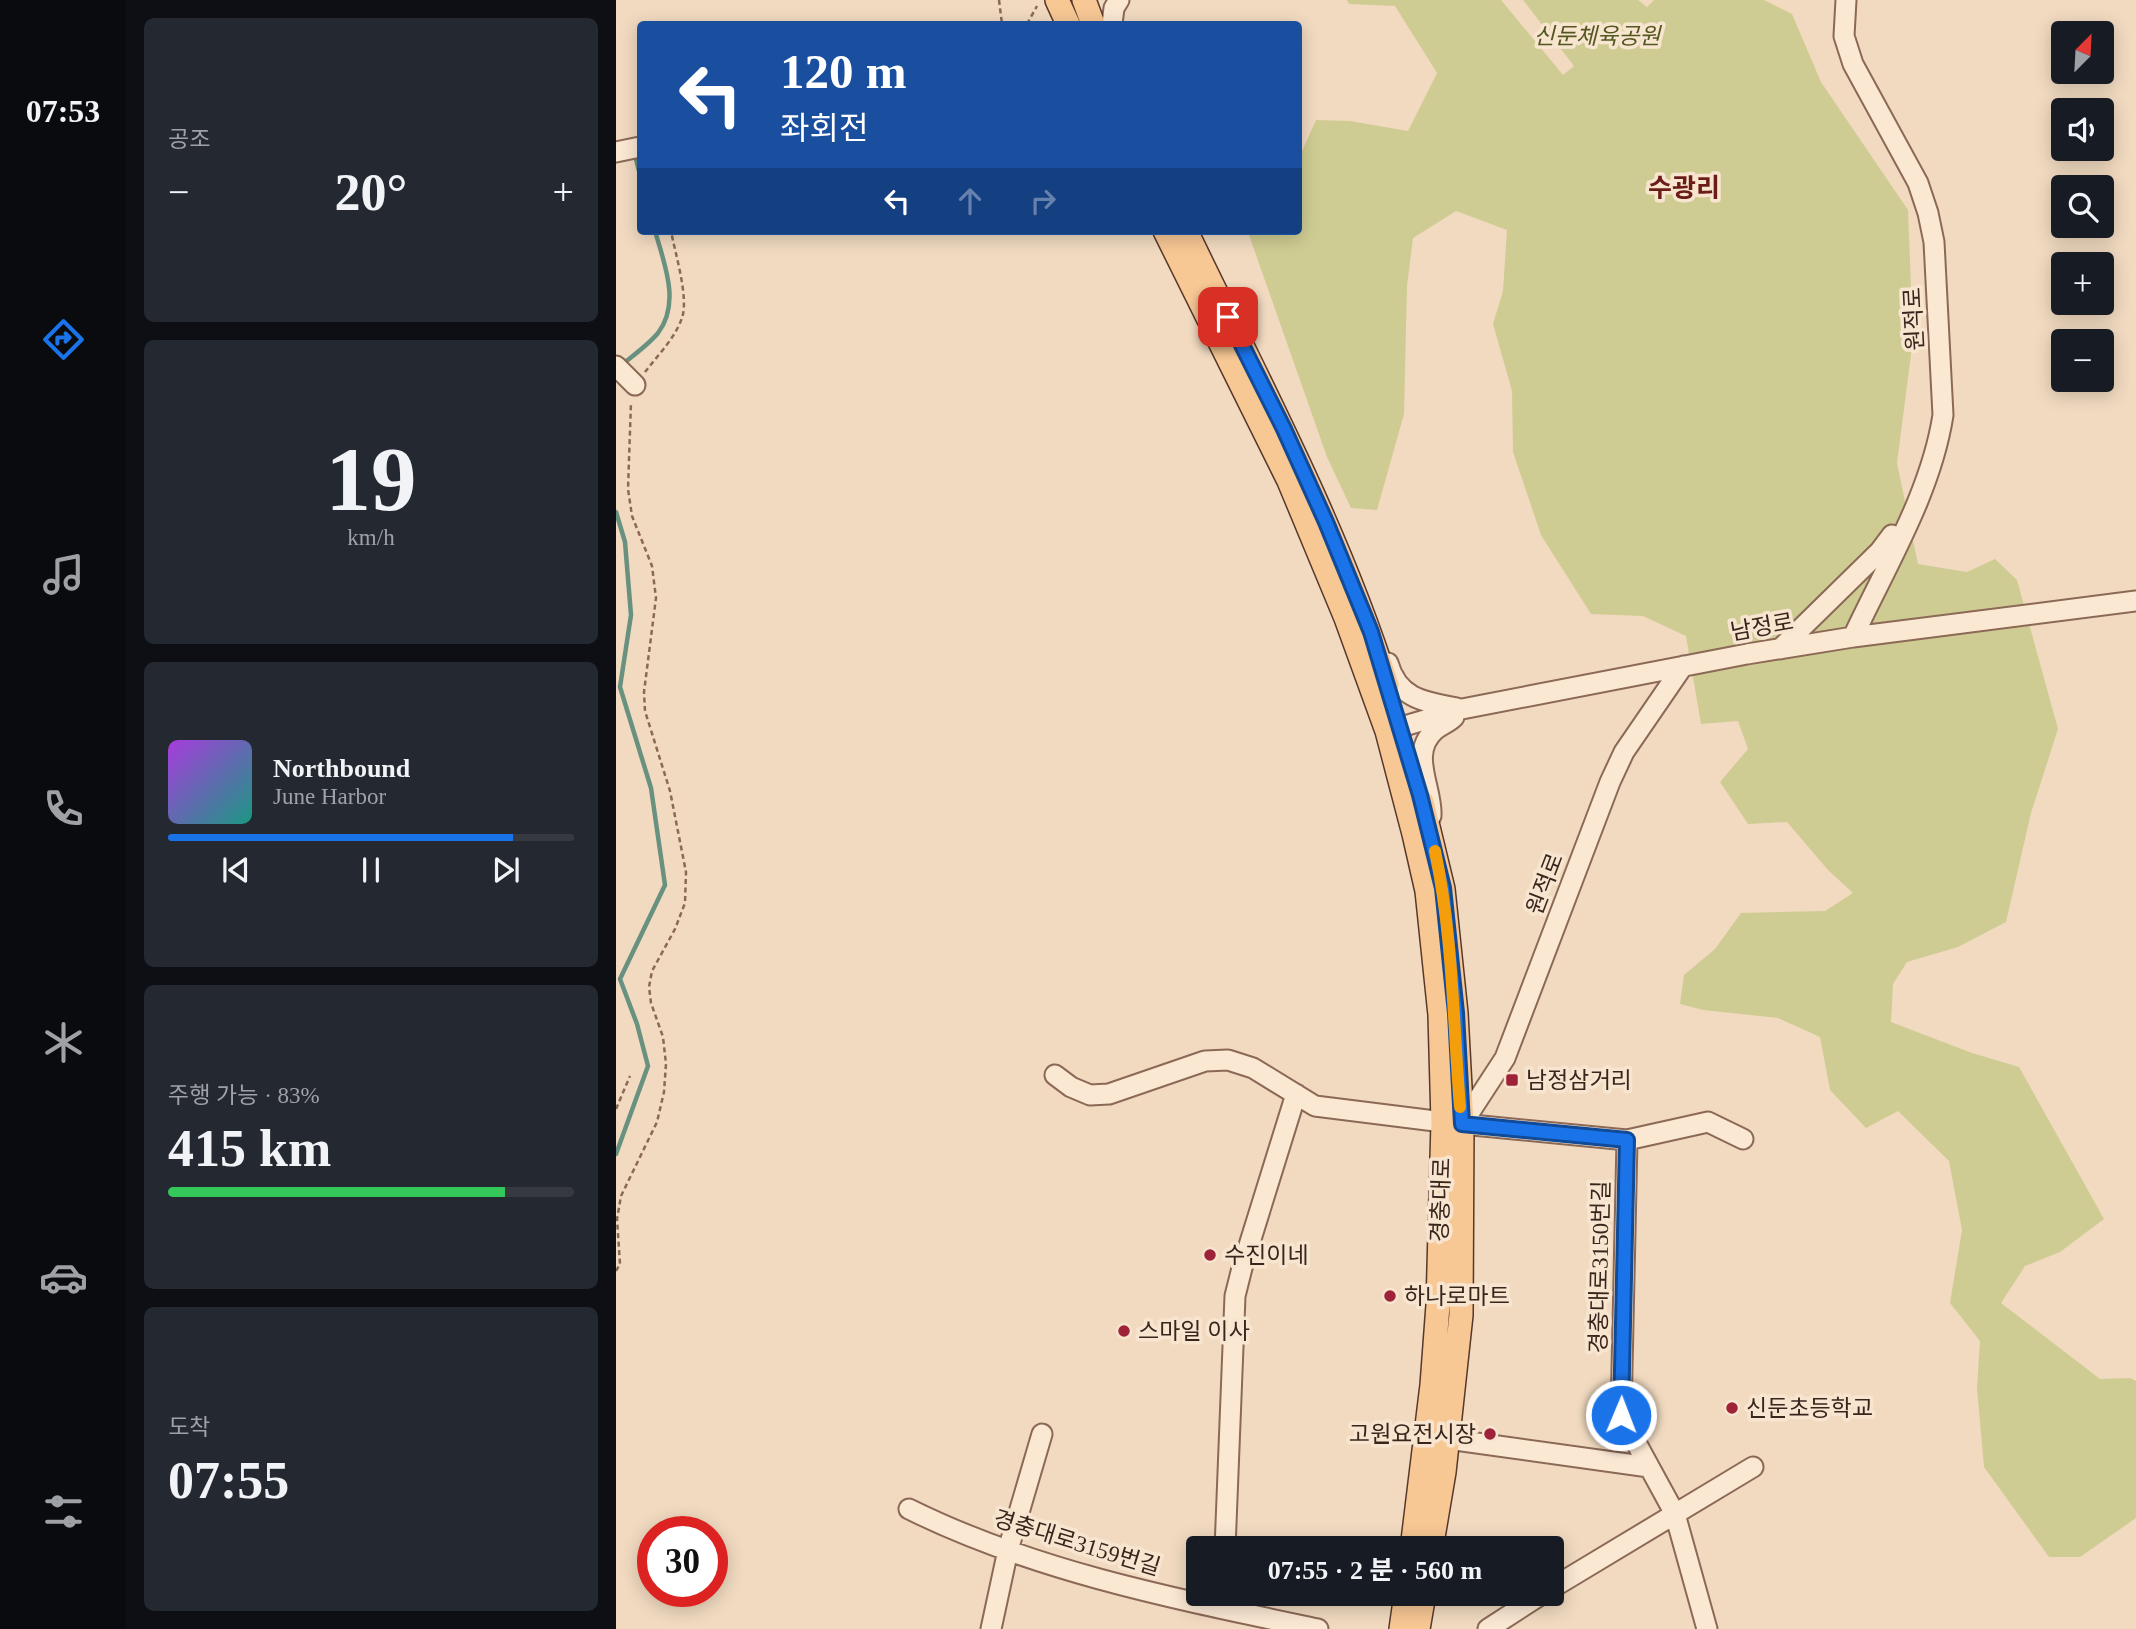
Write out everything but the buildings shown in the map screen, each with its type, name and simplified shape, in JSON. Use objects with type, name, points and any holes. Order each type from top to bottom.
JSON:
[{"type":"main road","points":[[1084,0],[1092,21]]},
{"type":"main road","points":[[1047,3],[1065,21]]},
{"type":"main road","name":"경충대로","points":[[1167,235],[1226,359],[1289,481],[1394,729],[1428,822],[1443,888],[1456,1013],[1452,1123],[1432,1385],[1414,1536]]},
{"type":"main road","name":"경충대로","points":[[1188,235],[1307,479],[1371,632],[1427,891],[1452,1123],[1461,1315],[1448,1439],[1433,1536]]},
{"type":"main road","points":[[1401,1629],[1404,1606]]},
{"type":"main road","points":[[1418,1629],[1422,1606]]},
{"type":"street","points":[[1112,21],[1114,8],[1119,0]]},
{"type":"street","name":"원적로","points":[[1846,0],[1844,36],[1853,64],[1918,183],[1934,242],[1943,415],[1938,443],[1914,507],[1853,637]]},
{"type":"street","points":[[616,152],[637,148]]},
{"type":"street","points":[[616,366],[635,385]]},
{"type":"street","points":[[1780,649],[1880,551],[1927,473]]},
{"type":"street","name":"남정로","points":[[1394,729],[1462,709],[1780,649],[1853,637],[2136,601]]},
{"type":"street","points":[[1371,632],[1382,641],[1390,669],[1398,685],[1408,694],[1433,704],[1462,709]]},
{"type":"street","name":"원적로","points":[[1452,1123],[1505,1058],[1610,782],[1624,752],[1683,666]]},
{"type":"street","points":[[1428,822],[1432,814],[1421,761],[1425,747],[1434,731],[1448,723],[1462,709]]},
{"type":"street","points":[[1055,1075],[1071,1087],[1090,1095],[1108,1094],[1205,1061],[1228,1060],[1253,1068],[1315,1106],[1627,1140],[1708,1122],[1743,1139]]},
{"type":"street","points":[[1226,1536],[1235,1296],[1296,1094]]},
{"type":"street","name":"경충대로3150번길","points":[[1627,1140],[1621,1415],[1675,1514],[1705,1629]]},
{"type":"street","points":[[991,1629],[1008,1550],[1042,1434]]},
{"type":"street","points":[[1448,1439],[1649,1467]]},
{"type":"street","points":[[1564,1581],[1753,1467]]},
{"type":"street","name":"경충대로3159번길","points":[[909,1509],[938,1524],[1008,1550],[1111,1582],[1186,1595]]},
{"type":"street","name":"경충대로3159번길","points":[[1234,1606],[1279,1625],[1318,1629]]},
{"type":"street","points":[[1488,1629],[1523,1606]]},
{"type":"path","points":[[999,0],[1002,21]]},
{"type":"path","points":[[1030,21],[1047,3]]},
{"type":"path","points":[[616,1271],[620,1264],[617,1219],[621,1196],[657,1122],[664,1092],[666,1064],[663,1037],[651,1003],[649,987],[652,971],[675,929],[685,903],[686,872],[670,791],[645,711],[656,598],[652,566],[632,516],[628,489],[631,390],[676,332],[684,315],[683,293],[672,235]]},
{"type":"path","points":[[616,1109],[630,1076]]},
{"type":"green space","name":"신둔체육공원","points":[[1347,0],[1501,0],[1563,75],[1574,66],[1523,0],[1638,0],[1647,7],[1654,0],[1764,0],[1792,14],[1821,82],[1908,210],[1913,339],[1897,463],[1918,564],[1967,572],[1995,559],[2017,580],[2058,729],[2031,813],[2006,922],[1958,947],[1907,962],[1893,984],[1891,1022],[1972,1053],[2019,1067],[2104,1219],[2060,1252],[2025,1266],[2001,1303],[2100,1379],[2130,1378],[2136,1381],[2136,1518],[2080,1557],[2049,1557],[1984,1467],[1977,1388],[1980,1341],[1950,1303],[1962,1230],[1949,1161],[1898,1111],[1866,1128],[1830,1090],[1820,1037],[1778,1018],[1703,1010],[1680,1004],[1684,975],[1715,949],[1741,913],[1825,911],[1853,893],[1828,870],[1787,822],[1748,824],[1720,782],[1748,749],[1738,721],[1701,724],[1686,636],[1643,616],[1591,614],[1541,535],[1513,452],[1512,391],[1493,324],[1503,291],[1507,230],[1456,211],[1413,238],[1407,286],[1404,414],[1377,510],[1351,508],[1327,457],[1249,235],[1302,235],[1302,151],[1316,120],[1350,121],[1408,131],[1437,73],[1395,6],[1349,4]]},
{"type":"waterway","points":[[635,155],[637,163]]},
{"type":"waterway","points":[[624,363],[658,333],[665,321],[670,296],[656,235]]},
{"type":"waterway","points":[[616,512],[625,542],[631,615],[620,687],[651,788],[665,885],[620,979],[637,1024],[648,1066],[616,1154]]},
{"type":"slow traffic","points":[[1435,851],[1443,888],[1456,1013],[1460,1107]]},
{"type":"place","name":"남정삼거리","points":[[1512,1080]]},
{"type":"place","name":"수진이네","points":[[1210,1255]]},
{"type":"place","name":"하나로마트","points":[[1390,1296]]},
{"type":"place","name":"스마일 이사","points":[[1124,1331]]},
{"type":"place","name":"신둔초등학교","points":[[1732,1408]]},
{"type":"place","name":"고원요전시장","points":[[1490,1434]]},
{"type":"district","name":"수광리","points":[[1684,188]]},
{"type":"route","points":[[1228,317],[1319,504],[1371,632],[1401,727],[1443,888],[1456,1013],[1457,1071],[1462,1124],[1627,1140],[1621,1415]]}]
